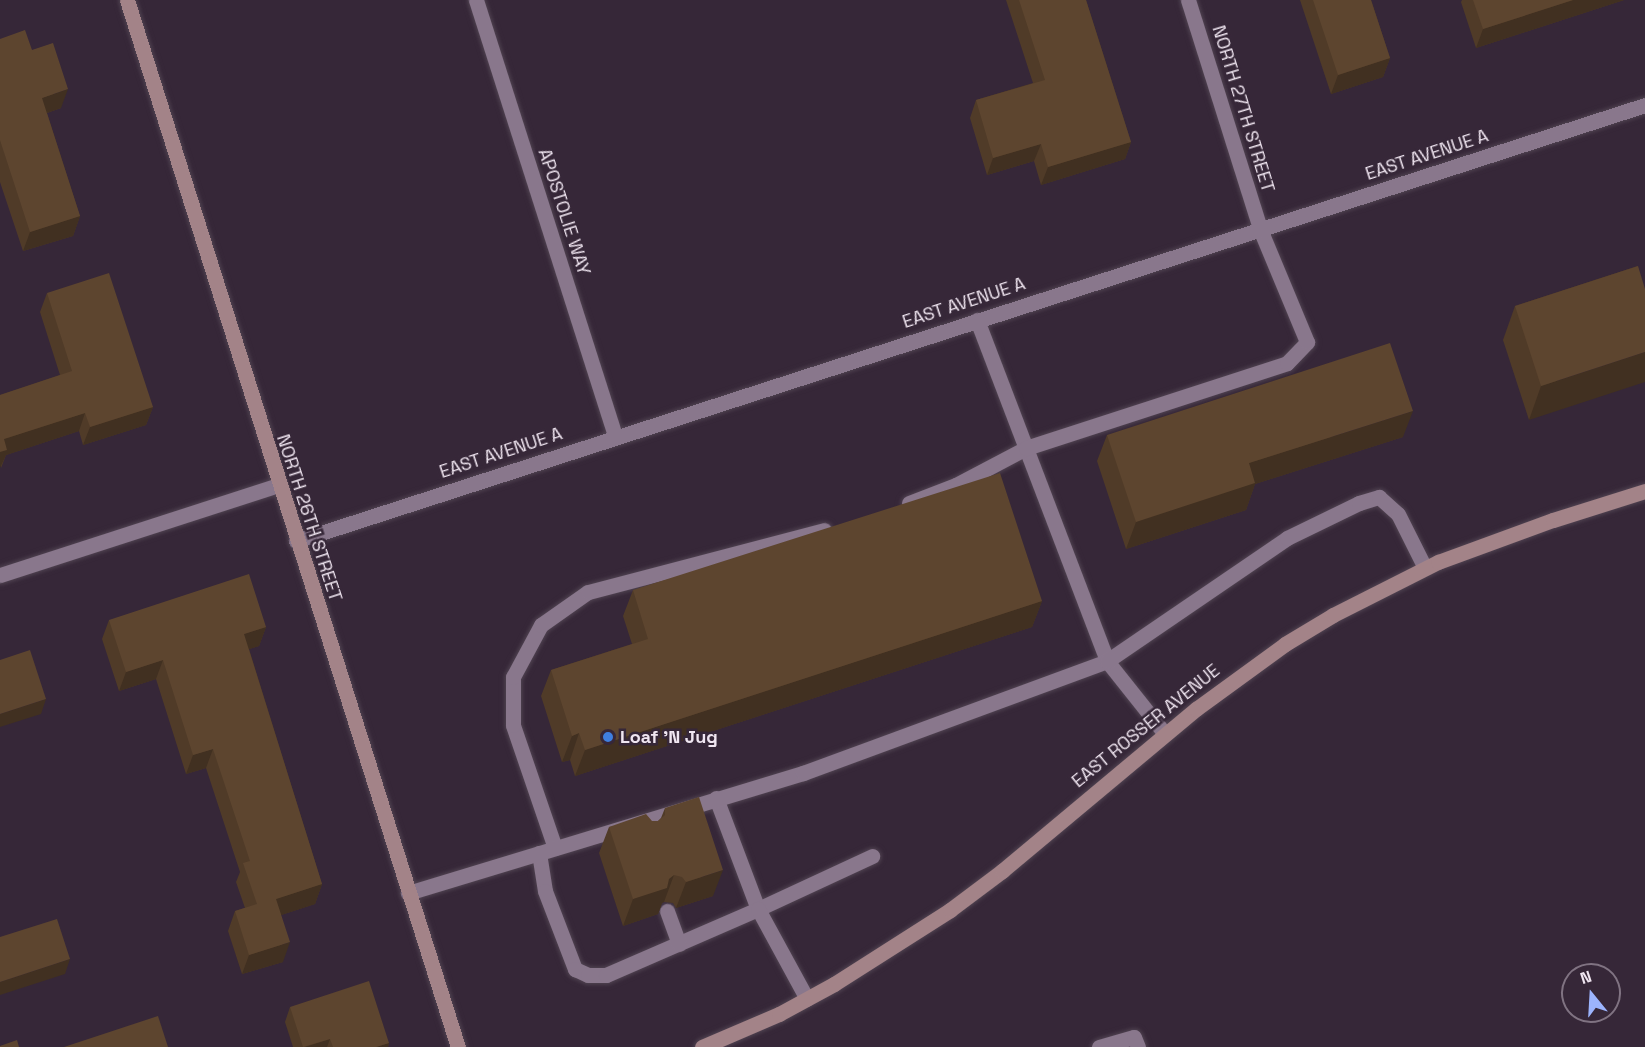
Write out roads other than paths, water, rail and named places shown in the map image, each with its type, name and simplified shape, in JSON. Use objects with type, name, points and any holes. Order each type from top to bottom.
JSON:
[{"type":"street","name":"NORTH 26TH STREET","points":[[127,0],[278,485],[458,1047]]},
{"type":"street","name":"APOSTOLIE WAY","points":[[476,0],[615,436]]},
{"type":"street","name":"NORTH 27TH STREET","points":[[1026,448],[1287,363],[1307,342],[1260,229],[1188,0]]},
{"type":"street","name":"EAST AVENUE A","points":[[296,541],[615,436],[1645,105]]},
{"type":"street","points":[[977,320],[1107,661],[1165,734]]},
{"type":"street","points":[[890,510],[956,485],[1026,448]]},
{"type":"street","points":[[0,575],[278,485]]},
{"type":"street","name":"EAST ROSSER AVENUE","points":[[702,1047],[779,1014],[892,950],[1002,871],[1165,734],[1285,644],[1333,615],[1425,568],[1502,538],[1645,490]]},
{"type":"street","points":[[408,893],[642,820],[803,773],[1107,661],[1287,538],[1359,503],[1379,497],[1398,514],[1425,568]]},
{"type":"street","points":[[555,848],[513,725],[513,676],[541,625],[588,592],[834,527]]},
{"type":"street","points":[[716,798],[758,909],[807,999]]},
{"type":"street","points":[[642,820],[646,838]]},
{"type":"street","points":[[538,854],[545,891],[575,969],[588,975],[606,975],[758,909],[872,856]]},
{"type":"street","points":[[667,911],[679,944]]},
{"type":"street","points":[[1099,1047],[1136,1042]]},
{"type":"place","name":"Loaf 'N Jug","points":[[608,737]]}]
